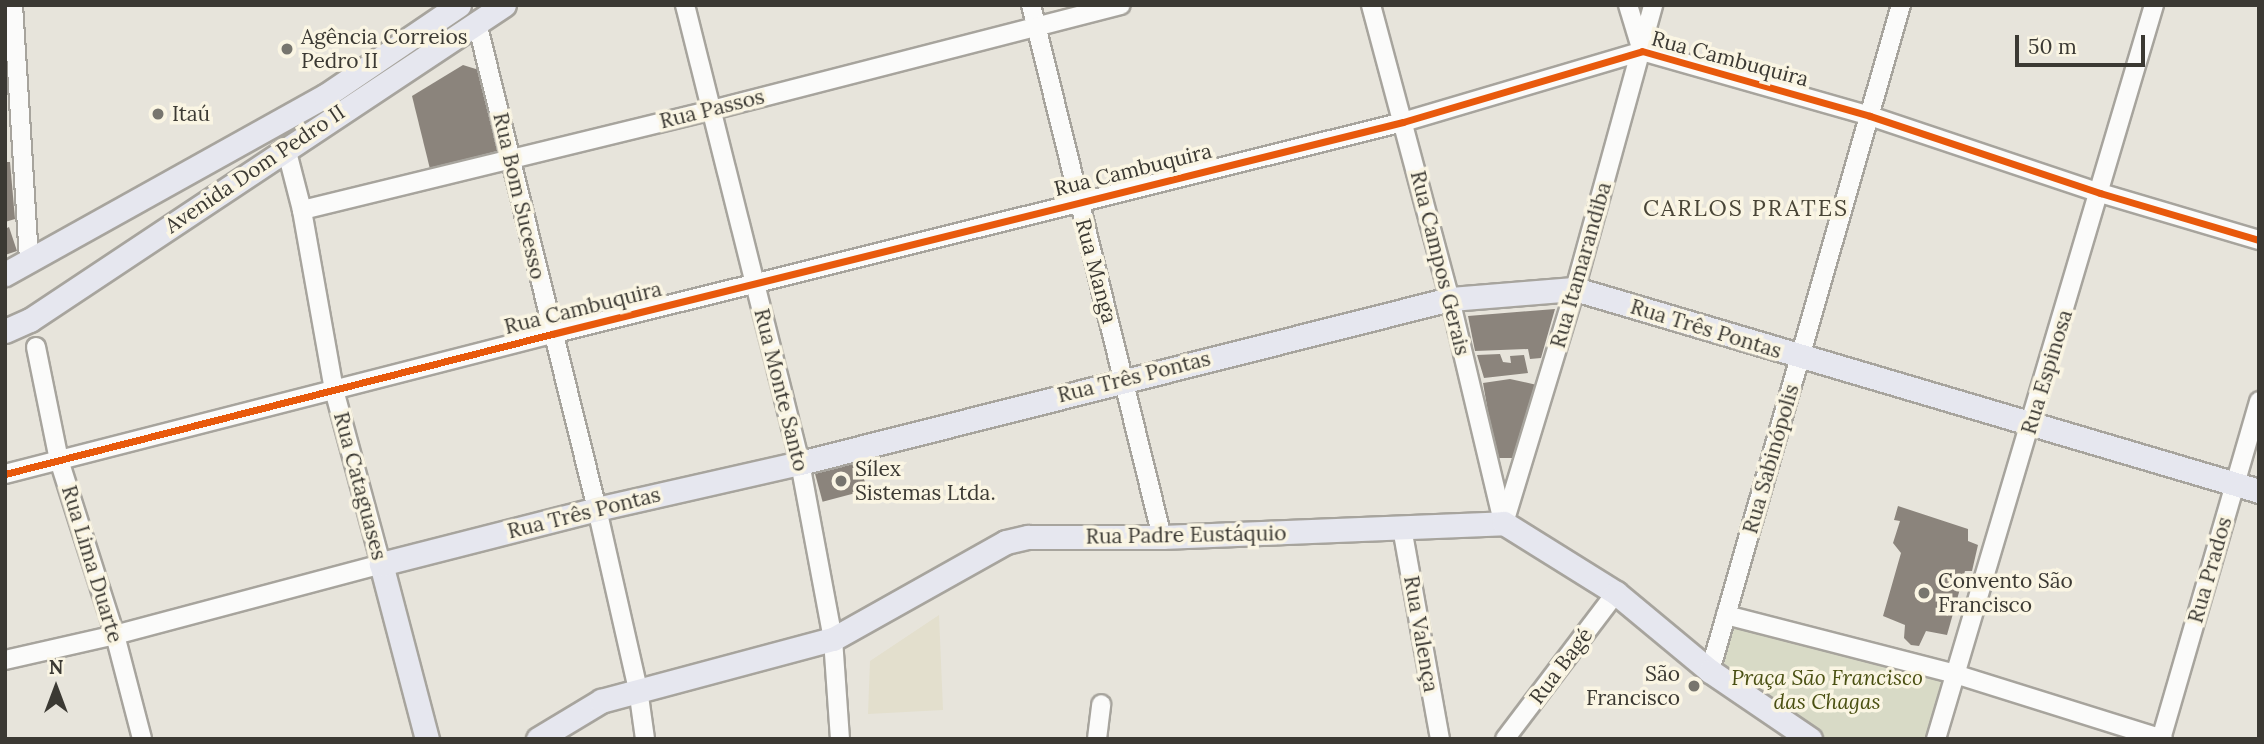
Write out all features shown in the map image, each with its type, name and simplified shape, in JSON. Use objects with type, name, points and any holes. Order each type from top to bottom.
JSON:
[{"type":"main road","name":"Avenida Dom Pedro II","points":[[5,274],[325,96],[459,5]]},
{"type":"main road","name":"Avenida Dom Pedro II","points":[[5,331],[30,320],[504,5]]},
{"type":"main road","name":"Rua Três Pontas","points":[[381,564],[597,509],[800,463],[1450,299],[1575,289],[2259,491]]},
{"type":"main road","name":"Rua Padre Eustáquio","points":[[538,739],[601,701],[833,639],[1006,542],[1028,537],[1162,537],[1504,523]]},
{"type":"main road","points":[[1504,523],[1616,593],[1710,671],[1810,739]]},
{"type":"main road","name":"Rua Cataguases","points":[[381,564],[427,739]]},
{"type":"street","points":[[13,5],[29,262]]},
{"type":"street","name":"Rua Monte Santo","points":[[685,5],[800,463],[833,639],[840,739]]},
{"type":"street","name":"Rua Manga","points":[[1031,5],[1162,537]]},
{"type":"street","name":"Rua Passos","points":[[302,210],[712,110],[1121,5]]},
{"type":"street","name":"Rua Campos Gerais","points":[[1371,5],[1450,299],[1504,523]]},
{"type":"street","points":[[1628,5],[1642,51]]},
{"type":"street","name":"Rua Itamarandiba","points":[[1504,523],[1575,289],[1653,5]]},
{"type":"street","name":"Rua Sabinópolis","points":[[1710,671],[1901,5]]},
{"type":"street","name":"Rua Espinosa","points":[[1936,739],[2154,5]]},
{"type":"street","name":"Rua Bom Sucesso","points":[[477,23],[597,509],[638,689],[645,739]]},
{"type":"street","name":"Rua Cambuquira","points":[[5,474],[755,282],[1403,122],[1642,51],[1870,116],[2100,193],[2259,240]]},
{"type":"street","name":"Rua Cataguases","points":[[286,148],[302,210],[334,390],[381,564]]},
{"type":"street","name":"Rua Lima Duarte","points":[[36,347],[59,460],[115,635],[142,739]]},
{"type":"street","name":"Rua Prados","points":[[2161,738],[2259,401]]},
{"type":"street","name":"Rua Valença","points":[[1402,528],[1440,739]]},
{"type":"street","name":"Rua Três Pontas","points":[[5,660],[115,635],[381,564]]},
{"type":"street","name":"Rua Bagé","points":[[1506,739],[1616,593]]},
{"type":"street","points":[[1726,615],[1955,674],[2161,738]]},
{"type":"street","points":[[1097,739],[1101,705]]},
{"type":"shaded area","points":[[939,615],[943,710],[868,714],[870,661]]},
{"type":"green space","name":"Praça São Francisco das Chagas","points":[[1726,615],[1955,674],[1936,739],[1810,739],[1710,671]]},
{"type":"building","points":[[463,65],[479,70],[501,150],[430,169],[412,96]]},
{"type":"building","points":[[5,162],[10,162],[15,219],[5,222]]},
{"type":"building","points":[[9,227],[17,251],[5,255],[5,229]]},
{"type":"building","points":[[1555,309],[1541,358],[1530,359],[1528,349],[1475,351],[1468,316]]},
{"type":"building","points":[[1500,354],[1503,362],[1511,363],[1510,356],[1524,355],[1528,373],[1484,378],[1477,355]]},
{"type":"building","points":[[1510,379],[1537,385],[1516,458],[1496,458],[1483,383]]},
{"type":"building","name":"Sílex Sistemas Ltda.","points":[[859,460],[867,490],[823,502],[815,472]]},
{"type":"building","name":"Convento São Francisco","points":[[1898,506],[1968,529],[1968,541],[1978,545],[1972,571],[1965,571],[1947,635],[1926,631],[1919,646],[1911,645],[1904,638],[1905,625],[1883,616],[1901,553],[1893,543],[1900,521],[1894,520]]},
{"type":"cycle path","points":[[5,474],[552,334],[1403,122],[1642,51],[1870,116],[2100,193],[2259,240]]},
{"type":"place","name":"Agência Correios Pedro II","points":[[287,49]]},
{"type":"place","name":"Itaú","points":[[158,114]]},
{"type":"place","name":"Sílex Sistemas Ltda.","points":[[841,481]]},
{"type":"place","name":"Convento São Francisco","points":[[1924,593]]},
{"type":"place","name":"São Francisco","points":[[1694,686]]},
{"type":"district","name":"CARLOS PRATES","points":[[1746,208]]}]
